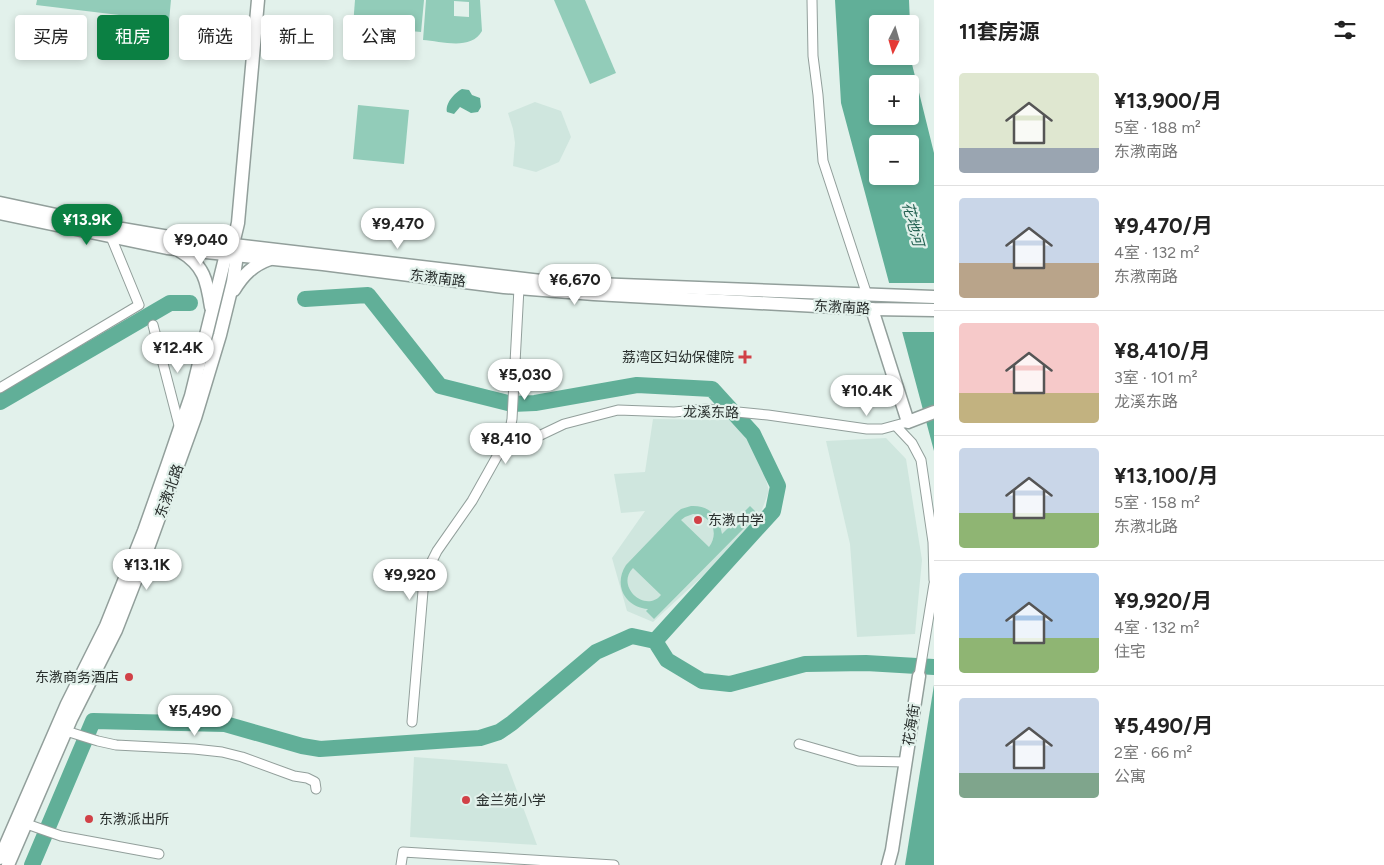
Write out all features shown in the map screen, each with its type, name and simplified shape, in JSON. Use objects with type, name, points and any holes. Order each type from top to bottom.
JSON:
[{"type":"street","name":"东漖北路","points":[[8,865],[21,821],[67,704],[96,649],[112,611],[180,430],[198,372],[212,312],[232,251],[238,223],[258,0]]},
{"type":"street","points":[[805,0],[812,19]]},
{"type":"street","points":[[812,0],[813,56],[823,161],[872,296]]},
{"type":"street","name":"东漖南路","points":[[0,203],[273,258],[519,288],[594,294],[876,309],[934,310]]},
{"type":"street","name":"东漖南路","points":[[0,213],[178,250],[232,251],[591,285],[934,297]]},
{"type":"street","points":[[0,388],[139,304],[110,237]]},
{"type":"street","points":[[178,250],[191,257],[202,271],[210,295],[212,312]]},
{"type":"street","name":"东漖北路","points":[[0,858],[21,821],[116,630],[148,548],[196,418],[230,297],[232,251]]},
{"type":"street","points":[[230,297],[250,269],[273,258]]},
{"type":"street","points":[[412,722],[423,592],[428,569],[437,551],[472,501],[509,435],[512,420],[519,288]]},
{"type":"street","points":[[876,309],[908,422],[912,443],[921,460],[933,542],[934,580]]},
{"type":"street","points":[[153,325],[180,430]]},
{"type":"street","name":"龙溪东路","points":[[509,435],[522,444],[564,424],[618,410],[674,412],[707,409],[768,415],[867,429],[882,429],[908,422]]},
{"type":"street","points":[[908,422],[934,412]]},
{"type":"street","name":"花海街","points":[[888,865],[892,850],[934,584]]},
{"type":"street","points":[[66,730],[98,741],[136,747],[222,752],[242,757],[294,776],[307,778],[314,782],[316,789]]},
{"type":"street","points":[[799,744],[858,761],[906,762]]},
{"type":"street","points":[[21,821],[61,836],[159,854]]},
{"type":"street","points":[[402,865],[403,852],[614,865]]},
{"type":"shaded area","points":[[37,0],[171,0],[169,21],[169,15],[119,15],[36,5]]},
{"type":"shaded area","points":[[355,0],[424,0],[421,32],[415,31],[415,15],[354,15]]},
{"type":"shaded area","points":[[426,0],[480,0],[482,31],[477,37],[463,43],[423,40]],"holes":[[[454,1],[469,2],[469,17],[454,16]]]},
{"type":"shaded area","points":[[554,0],[585,0],[616,73],[590,84]]},
{"type":"shaded area","points":[[535,102],[561,111],[571,137],[559,162],[536,172],[513,166],[515,143],[508,113]]},
{"type":"shaded area","points":[[358,105],[409,110],[404,164],[353,159]]},
{"type":"shaded area","name":"东漖中学","points":[[653,419],[729,420],[743,433],[763,469],[769,491],[755,528],[653,622],[627,611],[612,558],[645,511],[621,513],[614,474],[645,472]]},
{"type":"shaded area","points":[[886,438],[906,459],[922,560],[915,634],[857,637],[850,544],[826,441]]},
{"type":"shaded area","points":[[698,506],[713,513],[719,522],[722,534],[750,506],[758,514],[654,619],[646,611],[648,609],[633,604],[624,594],[621,587],[622,573],[626,565],[681,509]],"holes":[[[693,514],[705,517],[712,525],[714,536],[709,547],[681,520]],[[633,568],[661,595],[654,600],[647,601],[640,600],[634,595],[628,582],[628,575]]]},
{"type":"shaded area","name":"金兰苑小学","points":[[414,757],[507,764],[537,845],[410,837]]},
{"type":"water","name":"花地河","points":[[835,0],[909,0],[910,15],[869,15],[869,65],[912,65],[915,75],[869,75],[869,125],[919,125],[919,92],[934,153],[934,451],[841,103]]},
{"type":"water","points":[[462,89],[469,90],[472,95],[480,98],[481,107],[478,112],[471,113],[460,107],[454,114],[447,112],[447,106],[451,99]]},
{"type":"water","points":[[934,685],[934,865],[905,865]]},
{"type":"pier","points":[[887,283],[934,283],[934,332],[900,332]]},
{"type":"waterway","points":[[305,299],[368,295],[440,386],[512,404],[535,403],[637,385],[712,389],[753,434],[778,486],[773,511],[655,641]]},
{"type":"waterway","points":[[0,402],[170,303],[190,303]]},
{"type":"waterway","points":[[32,865],[93,721],[225,724],[302,746],[320,749],[480,738],[499,732],[512,723],[596,652],[632,636],[655,641],[667,660],[702,681],[730,684],[805,664],[866,663],[934,667]]},
{"type":"place","name":"荔湾区妇幼保健院","points":[[745,357]]},
{"type":"place","name":"东漖中学","points":[[698,520]]},
{"type":"place","name":"东漖商务酒店","points":[[129,677]]},
{"type":"place","name":"金兰苑小学","points":[[466,800]]},
{"type":"place","name":"东漖派出所","points":[[89,819]]}]
